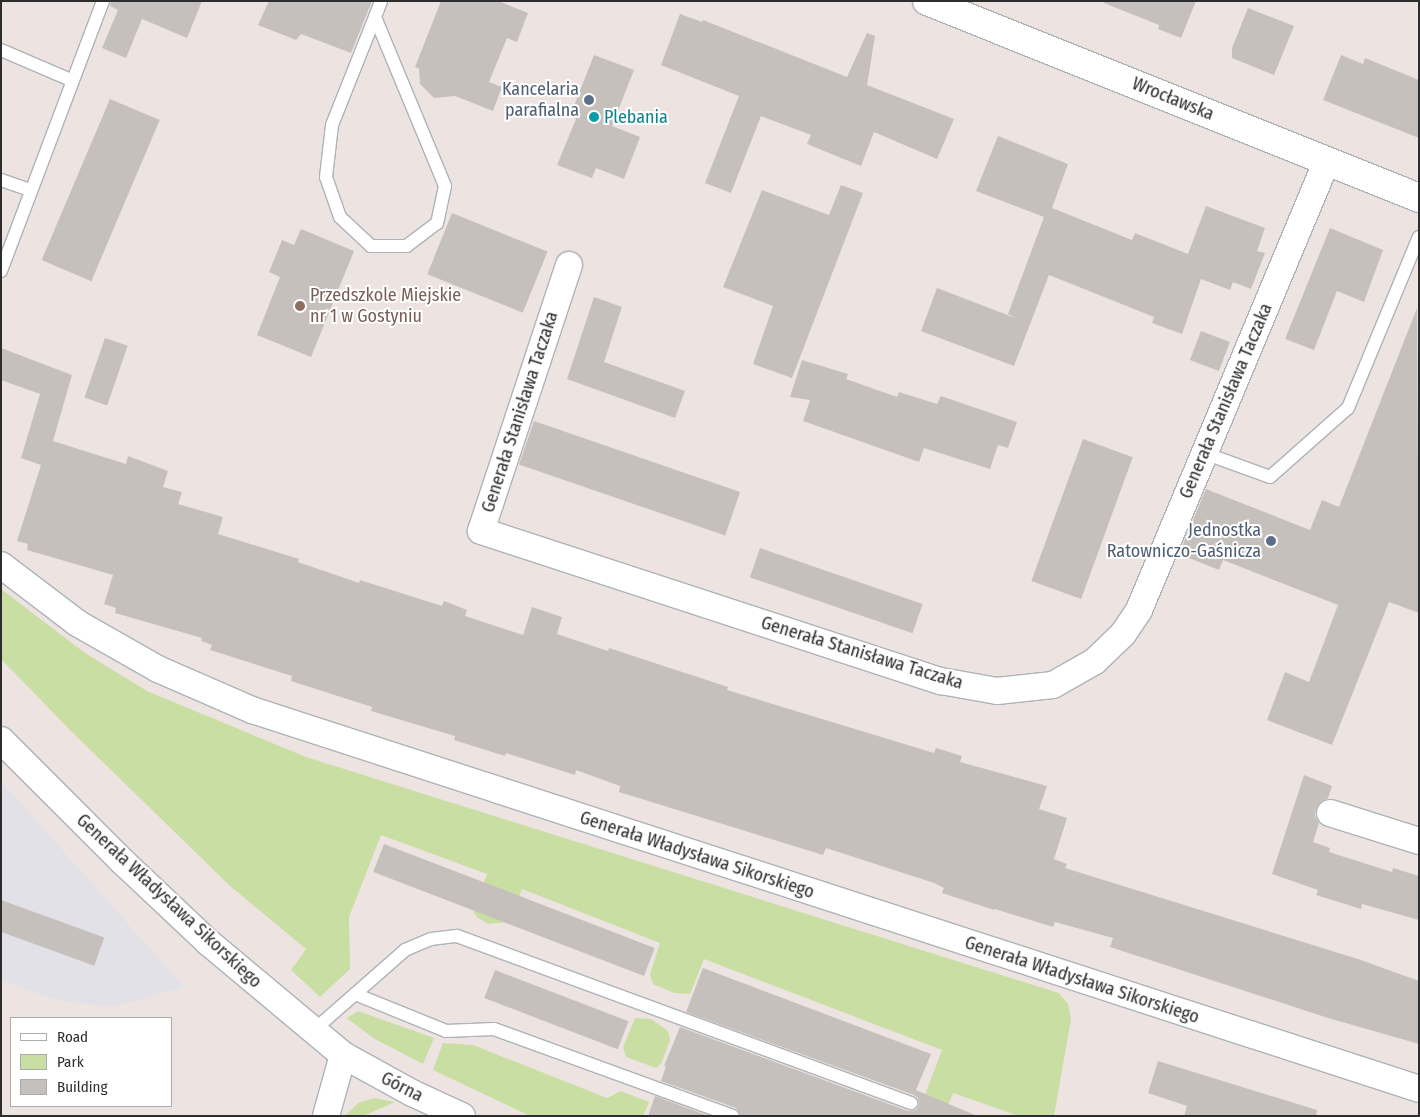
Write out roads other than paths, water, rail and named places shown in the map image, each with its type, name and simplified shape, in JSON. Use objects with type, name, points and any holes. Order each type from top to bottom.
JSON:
[{"type":"street","name":"Wrocławska","points":[[926,1],[1419,198]]},
{"type":"street","name":"Generała Stanisława Taczaka","points":[[569,265],[481,531],[941,681],[996,691],[1053,686],[1095,661],[1123,634],[1139,610],[1327,161]]},
{"type":"street","name":"Generała Władysława Sikorskiego","points":[[1,566],[77,623],[158,669],[252,710],[1419,1089]]},
{"type":"street","name":"Generała Władysława Sikorskiego","points":[[1,740],[123,862],[208,942],[343,1055]]},
{"type":"street","points":[[1330,813],[1419,840]]},
{"type":"street","points":[[326,1116],[343,1055]]},
{"type":"street","name":"Górna","points":[[343,1055],[462,1116]]},
{"type":"lane","points":[[1,271],[103,1]]},
{"type":"lane","points":[[375,17],[445,186],[437,222],[407,246],[372,246],[340,217],[326,177],[332,125],[381,1]]},
{"type":"lane","points":[[1,50],[73,80]]},
{"type":"lane","points":[[1,180],[30,190]]},
{"type":"lane","points":[[1204,453],[1270,477],[1348,408],[1419,237]]},
{"type":"lane","points":[[314,1030],[405,950],[431,939],[457,936],[912,1103]]},
{"type":"lane","points":[[355,994],[446,1031],[494,1029],[733,1116]]},
{"type":"place","name":"Kancelaria parafialna","points":[[589,100]]},
{"type":"place","name":"Plebania","points":[[594,117]]},
{"type":"place","name":"Przedszkole Miejskie nr 1 w Gostyniu","points":[[300,306]]},
{"type":"place","name":"Jednostka Ratowniczo-Gaśnicza","points":[[1271,541]]}]
